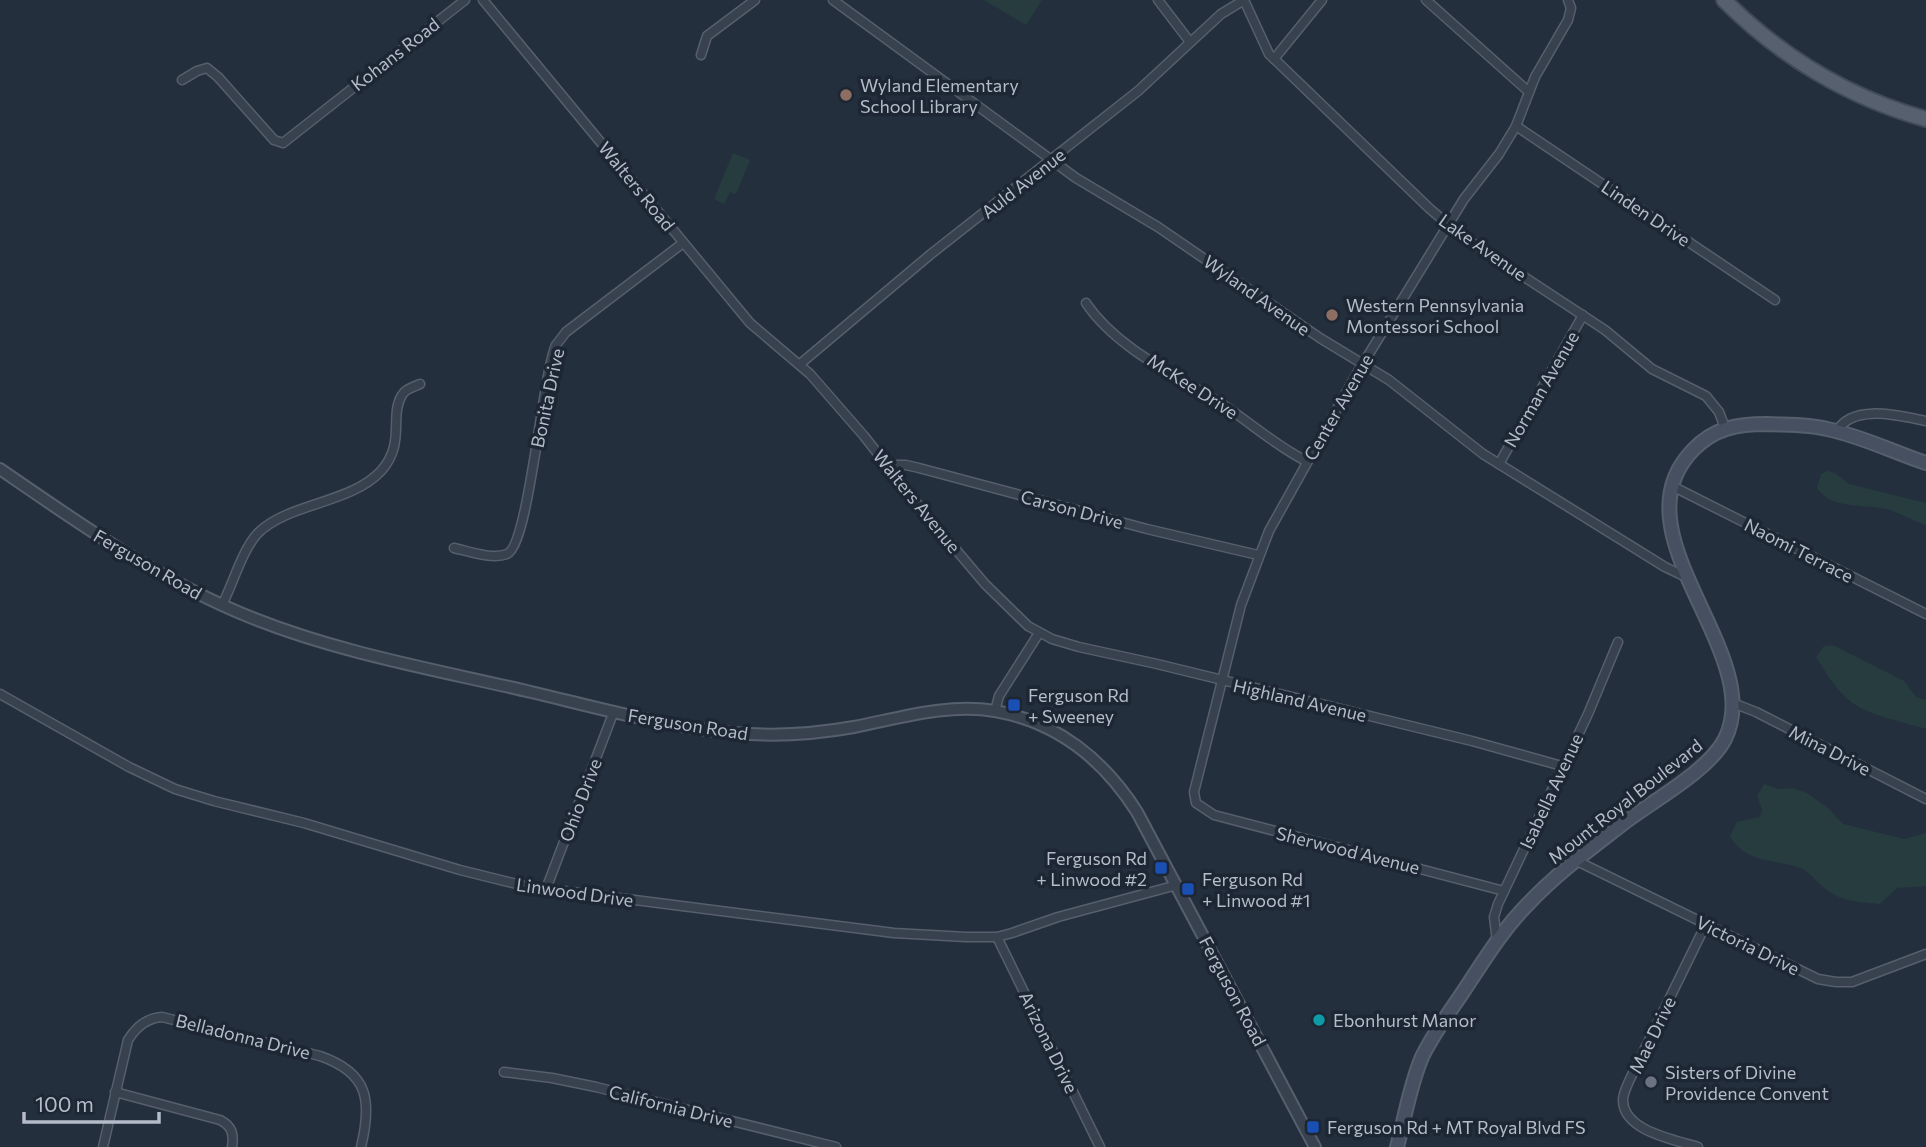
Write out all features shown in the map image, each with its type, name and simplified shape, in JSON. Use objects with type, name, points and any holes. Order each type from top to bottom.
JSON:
[{"type":"main road","points":[[1724,0],[1768,39],[1826,79],[1872,101],[1926,119]]},
{"type":"main road","name":"Mount Royal Boulevard","points":[[1397,1147],[1416,1075],[1427,1047],[1497,942],[1528,904],[1577,860],[1710,758],[1726,737],[1733,704],[1726,671],[1678,556],[1669,511],[1672,486],[1679,469],[1693,450],[1712,434],[1725,428],[1742,425],[1790,425],[1838,431],[1926,463]]},
{"type":"street","name":"Kohans Road","points":[[182,80],[206,68],[218,77],[274,139],[283,143],[465,0]]},
{"type":"street","name":"Walters Road","points":[[483,0],[750,323],[800,364]]},
{"type":"street","points":[[701,55],[707,36],[755,0]]},
{"type":"street","name":"Wyland Avenue","points":[[834,0],[1051,161],[1158,227],[1298,323],[1389,380],[1462,439],[1499,464],[1665,567],[1688,578]]},
{"type":"street","points":[[1158,0],[1190,42]]},
{"type":"street","name":"Auld Avenue","points":[[800,364],[931,254],[1138,91],[1228,8],[1244,0]]},
{"type":"street","name":"Lake Avenue","points":[[1244,0],[1264,46],[1274,59],[1448,224],[1462,236],[1583,315],[1652,369],[1711,400],[1725,428]]},
{"type":"street","points":[[1274,59],[1322,0]]},
{"type":"street","points":[[1426,0],[1529,92]]},
{"type":"street","name":"Center Avenue","points":[[1196,803],[1194,792],[1198,776],[1241,605],[1258,555],[1281,506],[1363,364],[1425,266],[1448,224],[1516,126],[1529,92],[1564,27],[1570,3]]},
{"type":"street","name":"Linden Drive","points":[[1516,126],[1775,300]]},
{"type":"street","name":"Bonita Drive","points":[[454,548],[491,555],[503,555],[512,551],[518,538],[555,345],[566,332],[683,243]]},
{"type":"street","name":"McKee Drive","points":[[1086,303],[1105,328],[1169,373],[1242,417],[1275,443],[1306,461]]},
{"type":"street","name":"Norman Avenue","points":[[1499,464],[1583,315]]},
{"type":"street","name":"Walters Avenue","points":[[800,364],[856,425],[919,506],[999,599],[1017,618],[1039,633]]},
{"type":"street","points":[[222,605],[248,548],[262,530],[282,518],[364,485],[384,467],[397,440],[398,408],[402,395],[420,384]]},
{"type":"street","points":[[1838,431],[1846,420],[1858,416],[1887,415],[1926,421]]},
{"type":"street","name":"Carson Drive","points":[[887,465],[919,468],[1147,529],[1258,555]]},
{"type":"street","name":"Ferguson Road","points":[[0,469],[131,557],[183,587],[281,628],[328,643],[614,712],[720,732],[781,735],[967,709],[995,711],[1053,730],[1082,748],[1099,763],[1114,778],[1137,811],[1315,1147]]},
{"type":"street","name":"Naomi Terrace","points":[[1672,486],[1926,614]]},
{"type":"street","points":[[995,711],[999,696],[1039,633]]},
{"type":"street","name":"Highland Avenue","points":[[1039,633],[1079,648],[1472,741],[1562,766]]},
{"type":"street","name":"Isabella Avenue","points":[[1497,942],[1494,917],[1504,891],[1588,714],[1618,642]]},
{"type":"street","name":"Linwood Drive","points":[[0,694],[129,767],[192,795],[304,823],[470,873],[546,889],[894,933],[997,937],[1177,885]]},
{"type":"street","name":"Mina Drive","points":[[1733,704],[1756,712],[1926,799]]},
{"type":"street","name":"Ohio Drive","points":[[546,889],[614,712]]},
{"type":"street","name":"Sherwood Avenue","points":[[1196,803],[1206,811],[1233,821],[1504,891]]},
{"type":"street","name":"Victoria Drive","points":[[1577,860],[1818,979],[1836,982],[1859,980],[1926,954]]},
{"type":"street","name":"Mae Drive","points":[[1698,1147],[1642,1128],[1627,1114],[1623,1100],[1630,1080],[1706,924]]},
{"type":"street","name":"Arizona Drive","points":[[997,937],[1100,1147]]},
{"type":"street","name":"Belladonna Drive","points":[[103,1147],[126,1045],[135,1029],[155,1018],[177,1019],[320,1056],[343,1066],[357,1079],[366,1097],[362,1147]]},
{"type":"street","name":"California Drive","points":[[504,1072],[596,1087],[836,1147]]},
{"type":"street","points":[[115,1092],[220,1120],[232,1131],[232,1147]]},
{"type":"green space","points":[[984,0],[1042,0],[1026,25]]},
{"type":"green space","points":[[733,153],[750,160],[736,194],[730,192],[724,204],[714,199]]},
{"type":"green space","points":[[1828,471],[1849,484],[1926,503],[1926,525],[1890,510],[1831,500],[1817,488],[1821,474]]},
{"type":"green space","points":[[1833,645],[1904,681],[1916,697],[1926,700],[1926,729],[1869,712],[1842,694],[1816,657],[1824,646]]},
{"type":"green space","points":[[1764,784],[1807,793],[1827,807],[1843,824],[1904,839],[1926,833],[1926,886],[1897,888],[1880,904],[1850,900],[1829,892],[1803,869],[1744,852],[1730,836],[1737,822],[1760,817],[1762,809],[1757,796]]},
{"type":"place","name":"Wyland Elementary School Library","points":[[846,95]]},
{"type":"place","name":"Western Pennsylvania Montessori School","points":[[1332,315]]},
{"type":"place","name":"Ferguson Rd + Sweeney","points":[[1014,705]]},
{"type":"place","name":"Ferguson Rd + Linwood #2","points":[[1161,868]]},
{"type":"place","name":"Ferguson Rd + Linwood #1","points":[[1188,889]]},
{"type":"place","name":"Ebonhurst Manor","points":[[1319,1020]]},
{"type":"place","name":"Sisters of Divine Providence Convent","points":[[1651,1082]]},
{"type":"place","name":"Ferguson Rd + MT Royal Blvd FS","points":[[1313,1127]]}]
